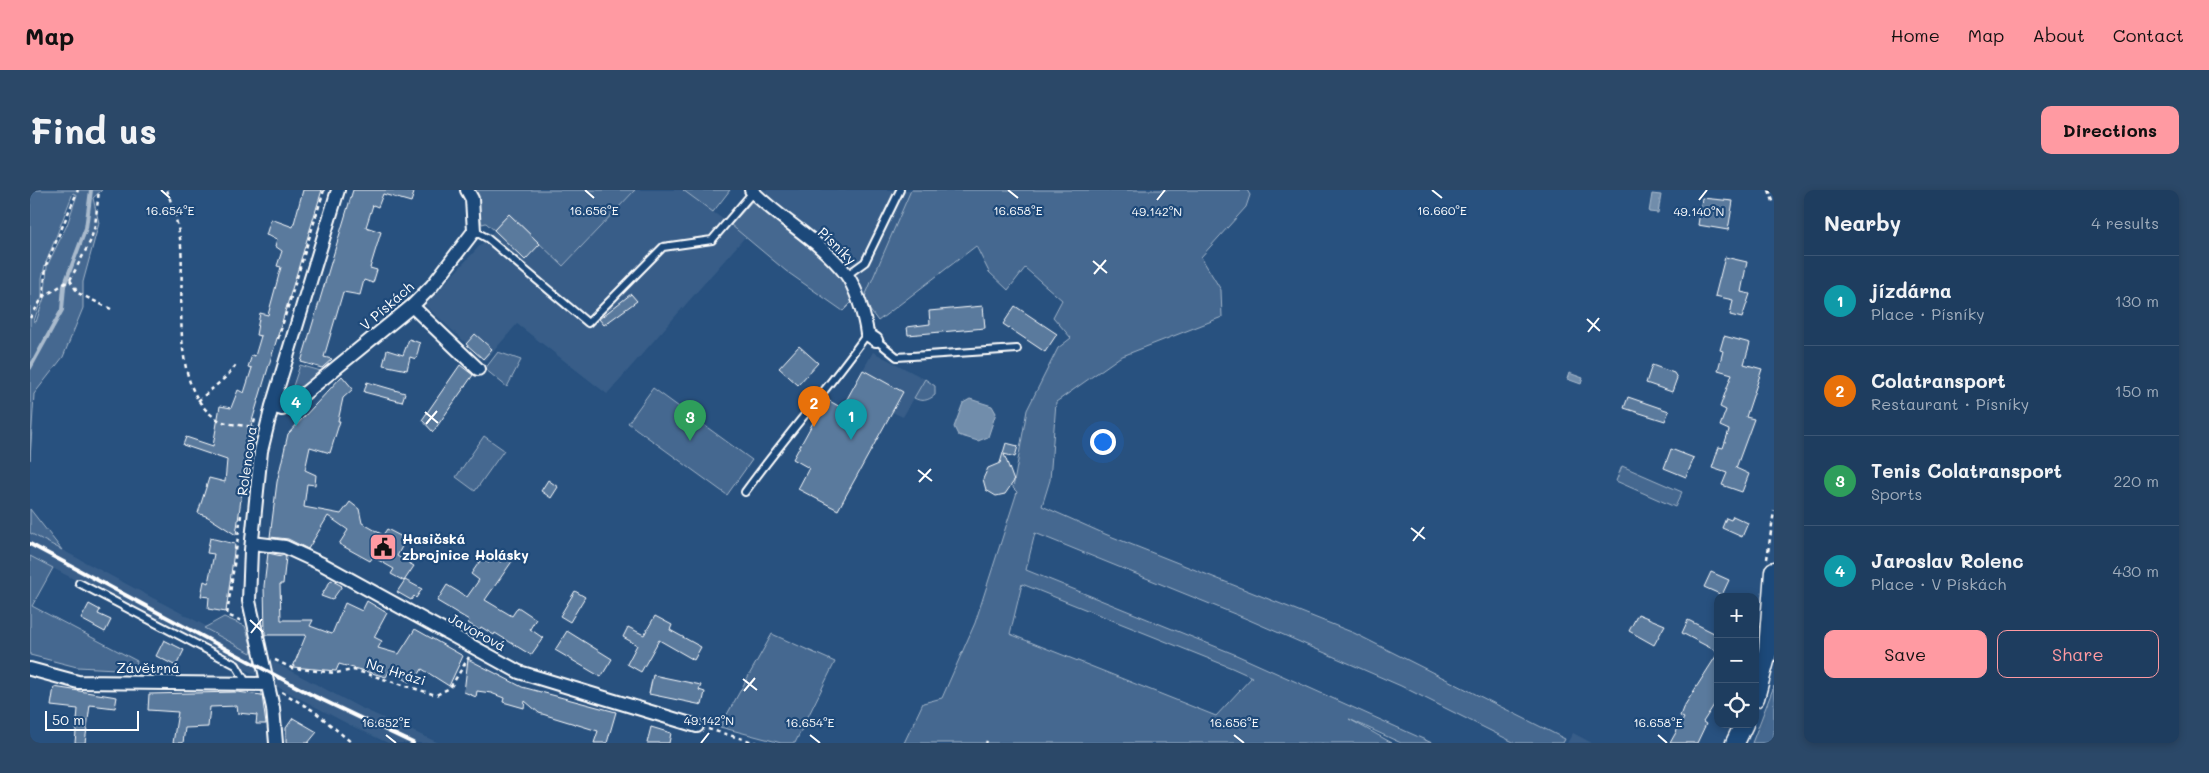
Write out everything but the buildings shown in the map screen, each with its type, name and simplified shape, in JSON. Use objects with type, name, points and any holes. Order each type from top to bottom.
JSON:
[{"type":"street","name":"Rolencova","points":[[276,743],[273,708],[249,601],[252,543],[265,429],[338,190]]},
{"type":"street","points":[[467,190],[472,199],[474,231]]},
{"type":"street","name":"Písníky","points":[[752,191],[834,260],[847,276],[872,338]]},
{"type":"street","name":"V Pískách","points":[[272,406],[282,409],[294,402],[412,306],[432,286],[474,231]]},
{"type":"street","points":[[412,306],[478,369]]},
{"type":"street","name":"Javorová","points":[[252,543],[285,547],[322,564],[519,672],[697,726]]},
{"type":"street","points":[[1759,683],[1768,650],[1774,571]]},
{"type":"street","name":"Závětrná","points":[[30,669],[78,682],[268,684]]},
{"type":"street","points":[[1735,743],[1742,728]]},
{"type":"lane","points":[[847,276],[865,262],[900,190]]},
{"type":"lane","points":[[474,231],[487,238],[588,323],[663,247],[712,240],[752,191]]},
{"type":"lane","points":[[745,492],[771,455],[838,374],[872,338],[897,357],[1017,349]]},
{"type":"lane","points":[[79,583],[236,665],[247,684]]},
{"type":"path","points":[[43,297],[46,265],[67,220],[75,192],[78,190]]},
{"type":"path","points":[[30,318],[43,297],[59,285],[70,280],[90,242],[95,226],[99,190]]},
{"type":"path","points":[[167,190],[181,246],[181,322],[190,382],[197,402],[218,420],[265,429]]},
{"type":"path","points":[[1769,190],[1774,204]]},
{"type":"path","points":[[70,280],[78,292],[111,309]]},
{"type":"path","points":[[197,402],[227,376],[238,362]]},
{"type":"path","name":"Na Hrázi","points":[[261,652],[292,668],[335,673],[354,670],[385,678],[436,696],[450,688],[474,648]]},
{"type":"path","points":[[268,684],[301,702],[352,743]]},
{"type":"path","points":[[697,726],[757,743]]},
{"type":"shaded area","points":[[30,190],[102,190],[93,198],[99,223],[83,282],[83,308],[63,357],[34,394],[30,460]],"holes":[[[73,193],[77,195],[67,225],[47,266],[45,295],[36,322],[34,321],[42,297],[42,278],[45,265]]]},
{"type":"shaded area","points":[[473,190],[635,190],[563,266],[509,214],[494,230],[486,223],[482,224]]},
{"type":"shaded area","points":[[635,190],[683,190],[746,236],[607,394],[517,324],[485,361],[425,305],[509,214],[563,266]]},
{"type":"shaded area","points":[[683,190],[730,190],[713,212]]},
{"type":"shaded area","points":[[763,190],[911,190],[863,301],[848,266]]},
{"type":"shaded area","points":[[911,190],[1247,190],[1250,195],[1246,207],[1201,257],[1221,290],[1222,317],[1120,357],[1056,402],[1050,480],[1042,506],[1105,534],[1354,633],[1565,739],[1563,743],[1515,743],[1401,686],[1247,619],[1035,533],[1026,570],[1234,654],[1432,743],[1401,743],[1349,719],[1392,743],[904,743],[923,703],[942,698],[975,623],[1017,492],[1013,488],[1027,410],[1058,348],[1071,338],[1053,317],[1062,300],[1025,268],[1008,290],[989,272],[976,246],[878,321],[863,301]],"holes":[[[1022,584],[1252,677],[1216,716],[1010,634]]]},
{"type":"shaded area","points":[[1652,194],[1661,195],[1658,213],[1649,212]]},
{"type":"shaded area","points":[[755,198],[829,262],[847,283],[853,301],[843,311],[786,271],[731,225]]},
{"type":"shaded area","points":[[498,352],[521,360],[507,387],[485,369]]},
{"type":"shaded area","points":[[873,352],[931,382],[936,391],[935,395],[923,401],[914,398],[903,417],[892,412],[903,392],[863,370]]},
{"type":"shaded area","points":[[300,365],[321,371],[289,398]]},
{"type":"shaded area","points":[[1569,373],[1583,378],[1581,384],[1567,379]]},
{"type":"shaded area","points":[[925,379],[935,386],[935,395],[930,399],[924,400],[914,398]]},
{"type":"shaded area","points":[[653,388],[752,460],[727,495],[628,423]]},
{"type":"shaded area","points":[[970,399],[992,406],[996,413],[988,437],[978,441],[958,435],[954,427],[963,403]]},
{"type":"shaded area","points":[[484,436],[504,450],[475,491],[456,477]]},
{"type":"shaded area","points":[[1622,466],[1682,492],[1675,507],[1616,481]]},
{"type":"shaded area","points":[[30,509],[62,550],[30,533]]},
{"type":"shaded area","points":[[30,533],[359,707],[439,743],[388,743],[350,725],[30,556]]},
{"type":"shaded area","points":[[30,556],[53,568],[32,606],[137,661],[136,670],[77,667],[30,655]]},
{"type":"shaded area","points":[[224,617],[245,626],[252,648],[251,653],[204,628]]},
{"type":"shaded area","points":[[772,634],[835,662],[795,743],[781,743],[720,727]]},
{"type":"shaded area","points":[[1774,686],[1774,743],[1752,743]]},
{"type":"shaded area","points":[[1573,733],[1592,743],[1567,743]]},
{"type":"waterway","points":[[30,368],[62,310],[64,286],[86,228],[91,190]]},
{"type":"railway","points":[[30,544],[312,695],[413,743]]},
{"type":"place","name":"Jaroslav Rolenc","points":[[296,426]]},
{"type":"place","name":"Colatransport","points":[[814,427]]},
{"type":"place","name":"jízdárna","points":[[851,440]]},
{"type":"place","name":"Tenis Colatransport","points":[[690,441]]},
{"type":"place","name":"Hasičská zbrojnice Holásky","points":[[383,547]]}]
